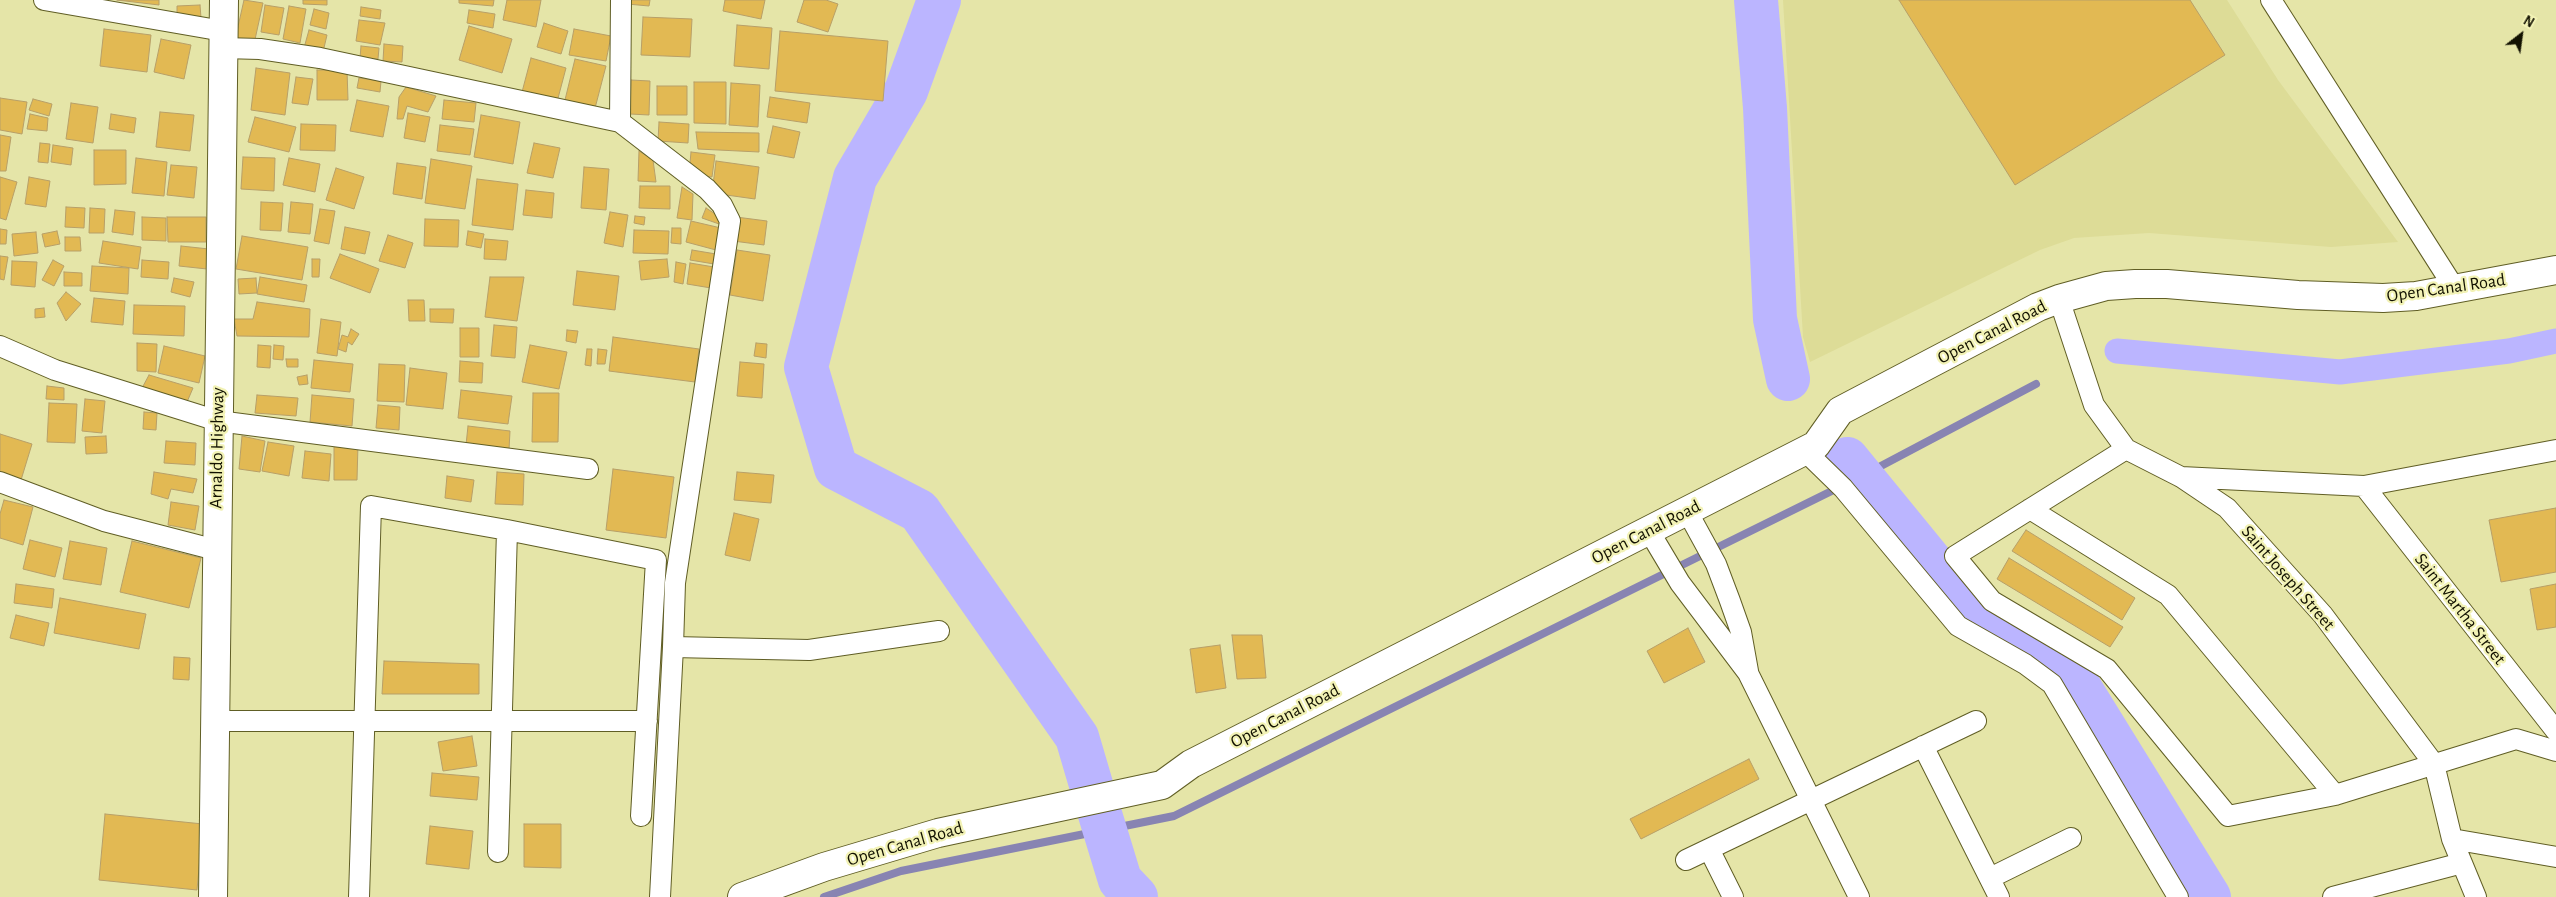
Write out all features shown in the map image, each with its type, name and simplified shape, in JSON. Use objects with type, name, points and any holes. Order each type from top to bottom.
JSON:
[{"type":"main road","name":"Arnaldo Highway","points":[[213,897],[224,0]]},
{"type":"main road","name":"Open Canal Road","points":[[742,897],[824,867],[930,835],[1162,785],[1192,764],[1805,451],[1816,445],[1840,411],[2038,307],[2060,299],[2106,286],[2135,284],[2366,298],[2416,296],[2556,270]]},
{"type":"street","points":[[44,0],[260,49],[320,58],[620,122],[706,189],[722,206],[730,221],[675,583],[660,897]]},
{"type":"street","points":[[620,122],[621,0]]},
{"type":"street","points":[[2271,0],[2455,289]]},
{"type":"street","name":"Saint Joseph Street","points":[[2060,299],[2094,405],[2126,449],[2181,477],[2227,508],[2323,614],[2434,764],[2452,839],[2476,897]]},
{"type":"street","points":[[0,346],[56,370],[218,421],[588,469]]},
{"type":"street","points":[[2126,449],[1955,556],[1992,602],[2108,668],[2228,816],[2334,794],[2516,739],[2556,751]]},
{"type":"street","points":[[2181,477],[2364,486],[2556,450]]},
{"type":"street","points":[[1805,451],[1838,483],[1958,626],[2025,664],[2052,684],[2178,897]]},
{"type":"street","points":[[0,482],[104,521],[216,550]]},
{"type":"street","name":"Saint Martha Street","points":[[2364,486],[2556,731]]},
{"type":"street","points":[[359,897],[371,506],[507,530],[656,560],[641,816]]},
{"type":"street","points":[[2030,509],[2168,595],[2334,794]]},
{"type":"street","points":[[1687,512],[1716,564],[1742,632],[1748,673]]},
{"type":"street","points":[[498,852],[507,530]]},
{"type":"street","points":[[1650,531],[1680,583],[1748,673],[1809,799],[1860,897]]},
{"type":"street","points":[[673,647],[809,650],[939,630]]},
{"type":"street","points":[[214,721],[647,721]]},
{"type":"street","points":[[1686,860],[1809,799],[1976,721]]},
{"type":"street","points":[[1923,746],[2000,897]]},
{"type":"street","points":[[1990,878],[2071,838]]},
{"type":"street","points":[[2452,839],[2556,857]]},
{"type":"street","points":[[1709,849],[1733,897]]},
{"type":"street","points":[[2333,897],[2462,863]]},
{"type":"shaded area","points":[[1783,0],[2227,0],[2278,80],[2398,242],[2331,247],[2149,233],[2074,238],[2040,250],[1810,362],[1803,337]]},
{"type":"building","points":[[117,0],[159,0],[159,5]]},
{"type":"building","points":[[244,0],[263,3],[254,44],[235,40]]},
{"type":"building","points":[[303,0],[327,0],[327,5],[303,4]]},
{"type":"building","points":[[459,0],[494,0],[493,6],[459,3]]},
{"type":"building","points":[[507,0],[541,0],[536,27],[503,20]]},
{"type":"building","points":[[627,0],[650,0],[649,6],[627,4]]},
{"type":"building","points":[[725,0],[765,0],[761,19],[723,11]]},
{"type":"building","points":[[804,0],[826,0],[838,4],[828,32],[797,22]]},
{"type":"building","points":[[1899,0],[2190,0],[2225,55],[2015,185]]},
{"type":"building","points":[[200,5],[201,18],[177,18],[177,6]]},
{"type":"building","points":[[265,5],[284,8],[279,35],[261,32]]},
{"type":"building","points":[[289,6],[306,9],[300,43],[283,39]]},
{"type":"building","points":[[361,7],[381,10],[380,19],[360,16]]},
{"type":"building","points":[[314,9],[329,13],[326,29],[310,25]]},
{"type":"building","points":[[469,10],[495,14],[493,28],[467,23]]},
{"type":"building","points":[[643,17],[692,19],[690,57],[641,55]]},
{"type":"building","points":[[359,20],[385,23],[380,45],[356,41]]},
{"type":"building","points":[[544,23],[568,31],[561,54],[537,47]]},
{"type":"building","points":[[737,25],[772,28],[769,69],[734,66]]},
{"type":"building","points":[[469,26],[512,39],[502,73],[459,60]]},
{"type":"building","points":[[104,29],[151,35],[147,72],[100,66]]},
{"type":"building","points":[[574,29],[611,36],[606,61],[569,55]]},
{"type":"building","points":[[309,30],[327,35],[323,52],[304,48]]},
{"type":"building","points":[[780,31],[888,41],[883,101],[775,91]]},
{"type":"building","points":[[161,39],[191,45],[184,79],[154,72]]},
{"type":"building","points":[[384,44],[403,46],[402,62],[383,61]]},
{"type":"building","points":[[361,46],[379,48],[378,59],[360,58]]},
{"type":"building","points":[[531,58],[566,68],[557,102],[522,92]]},
{"type":"building","points":[[575,59],[606,66],[594,112],[564,104]]},
{"type":"building","points":[[256,68],[290,73],[285,115],[251,110]]},
{"type":"building","points":[[317,70],[347,70],[348,100],[317,100]]},
{"type":"building","points":[[296,77],[313,79],[308,105],[292,103]]},
{"type":"building","points":[[359,78],[381,81],[380,92],[357,88]]},
{"type":"building","points":[[631,80],[650,81],[649,115],[630,114]]},
{"type":"building","points":[[694,82],[726,82],[726,124],[694,123]]},
{"type":"building","points":[[731,83],[760,85],[758,127],[729,125]]},
{"type":"building","points":[[657,86],[687,86],[687,115],[657,115]]},
{"type":"building","points":[[406,87],[436,96],[428,112],[407,106],[403,119],[397,119],[399,97]]},
{"type":"building","points":[[770,97],[810,103],[807,123],[767,117]]},
{"type":"building","points":[[0,98],[27,102],[22,134],[0,130]]},
{"type":"building","points":[[33,99],[52,104],[49,116],[29,110]]},
{"type":"building","points":[[357,100],[389,106],[383,137],[350,131]]},
{"type":"building","points":[[444,100],[476,103],[474,122],[442,119]]},
{"type":"building","points":[[71,103],[98,107],[93,143],[66,139]]},
{"type":"building","points":[[160,112],[194,115],[190,151],[156,147]]},
{"type":"building","points":[[408,113],[430,117],[425,142],[404,138]]},
{"type":"building","points":[[30,114],[48,118],[47,131],[27,129]]},
{"type":"building","points":[[111,114],[136,118],[134,133],[109,129]]},
{"type":"building","points":[[481,115],[520,122],[513,164],[474,157]]},
{"type":"building","points":[[255,117],[296,127],[289,152],[248,142]]},
{"type":"building","points":[[659,122],[689,124],[688,143],[658,141]]},
{"type":"building","points":[[301,124],[336,125],[335,151],[300,150]]},
{"type":"building","points":[[440,125],[474,129],[470,155],[437,151]]},
{"type":"building","points":[[773,126],[800,132],[794,158],[767,153]]},
{"type":"building","points":[[696,132],[759,133],[759,152],[698,149]]},
{"type":"building","points":[[0,135],[11,137],[6,171],[0,171]]},
{"type":"building","points":[[40,143],[50,144],[48,163],[38,162]]},
{"type":"building","points":[[534,143],[560,148],[553,178],[527,173]]},
{"type":"building","points":[[53,145],[73,148],[71,165],[51,162]]},
{"type":"building","points":[[94,150],[126,150],[126,184],[94,185]]},
{"type":"building","points":[[639,151],[653,160],[656,182],[638,181]]},
{"type":"building","points":[[691,152],[715,155],[712,177],[689,174]]},
{"type":"building","points":[[243,157],[275,158],[274,191],[241,189]]},
{"type":"building","points":[[136,158],[167,162],[164,196],[132,193]]},
{"type":"building","points":[[289,158],[320,164],[315,192],[283,185]]},
{"type":"building","points":[[431,159],[472,166],[465,209],[425,203]]},
{"type":"building","points":[[716,161],[759,167],[755,199],[712,193]]},
{"type":"building","points":[[397,163],[426,167],[422,199],[393,194]]},
{"type":"building","points":[[171,165],[197,167],[194,198],[167,195]]},
{"type":"building","points":[[584,167],[609,169],[606,210],[581,208]]},
{"type":"building","points":[[336,168],[364,177],[354,209],[326,200]]},
{"type":"building","points":[[0,177],[17,182],[6,220],[0,218]]},
{"type":"building","points":[[29,177],[50,181],[46,207],[25,204]]},
{"type":"building","points":[[477,179],[518,184],[513,230],[472,225]]},
{"type":"building","points":[[640,186],[670,186],[670,209],[639,208]]},
{"type":"building","points":[[682,187],[693,194],[692,220],[677,218]]},
{"type":"building","points":[[526,190],[554,193],[552,218],[523,215]]},
{"type":"building","points":[[261,202],[283,203],[281,231],[260,230]]},
{"type":"building","points":[[291,202],[313,204],[310,234],[288,232]]},
{"type":"building","points":[[66,207],[85,208],[84,228],[65,227]]},
{"type":"building","points":[[90,208],[105,209],[104,233],[89,233]]},
{"type":"building","points":[[706,208],[720,217],[722,225],[702,218]]},
{"type":"building","points":[[320,209],[335,211],[329,244],[314,241]]},
{"type":"building","points":[[115,210],[135,212],[133,235],[112,232]]},
{"type":"building","points":[[610,212],[628,215],[623,247],[604,243]]},
{"type":"building","points":[[635,216],[645,217],[644,225],[634,223]]},
{"type":"building","points":[[142,217],[166,218],[166,241],[142,240]]},
{"type":"building","points":[[167,217],[206,217],[206,242],[168,242]]},
{"type":"building","points":[[736,217],[767,221],[764,245],[733,241]]},
{"type":"building","points":[[425,219],[459,220],[458,247],[424,246]]},
{"type":"building","points":[[691,221],[721,228],[716,250],[686,242]]},
{"type":"building","points":[[345,227],[370,232],[365,254],[341,249]]},
{"type":"building","points":[[672,228],[681,228],[681,244],[671,243]]},
{"type":"building","points":[[0,229],[7,230],[6,244],[0,244]]},
{"type":"building","points":[[634,230],[669,231],[668,254],[633,253]]},
{"type":"building","points":[[57,231],[60,244],[45,247],[42,234]]},
{"type":"building","points":[[468,231],[484,234],[481,248],[466,245]]},
{"type":"building","points":[[36,232],[38,253],[14,256],[12,234]]},
{"type":"building","points":[[388,235],[413,243],[405,268],[379,261]]},
{"type":"building","points":[[242,236],[308,247],[302,280],[236,269]]},
{"type":"building","points":[[65,237],[80,237],[81,251],[65,251]]},
{"type":"building","points":[[485,239],[508,241],[506,260],[484,259]]},
{"type":"building","points":[[103,241],[141,247],[138,269],[99,263]]},
{"type":"building","points":[[181,246],[209,249],[207,269],[179,266]]},
{"type":"building","points":[[692,250],[716,254],[714,264],[690,260]]},
{"type":"building","points":[[737,250],[770,255],[763,301],[730,295]]},
{"type":"building","points":[[340,254],[379,269],[370,293],[330,278]]},
{"type":"building","points":[[0,256],[8,257],[4,280],[0,279]]},
{"type":"building","points":[[312,259],[320,259],[319,277],[312,277]]},
{"type":"building","points":[[667,259],[669,277],[641,280],[639,261]]},
{"type":"building","points":[[53,260],[64,266],[54,286],[42,280]]},
{"type":"building","points":[[142,260],[169,262],[168,279],[141,277]]},
{"type":"building","points":[[12,261],[37,262],[35,287],[11,285]]},
{"type":"building","points":[[676,262],[686,264],[683,284],[674,282]]},
{"type":"building","points":[[690,263],[714,267],[711,288],[687,284]]},
{"type":"building","points":[[92,266],[129,268],[128,294],[90,291]]},
{"type":"building","points":[[577,271],[619,276],[615,310],[573,305]]},
{"type":"building","points":[[64,272],[82,273],[82,286],[64,286]]},
{"type":"building","points":[[260,277],[307,285],[304,302],[257,294]]},
{"type":"building","points":[[490,277],[524,277],[517,321],[485,317]]},
{"type":"building","points":[[174,278],[194,282],[190,297],[171,292]]},
{"type":"building","points":[[256,278],[257,293],[239,294],[238,279]]},
{"type":"building","points":[[66,292],[81,304],[66,321],[57,303]]},
{"type":"building","points":[[94,298],[125,301],[123,325],[91,322]]},
{"type":"building","points":[[408,300],[424,300],[425,321],[409,321]]},
{"type":"building","points":[[257,302],[310,309],[309,337],[237,336],[234,319],[253,319]]},
{"type":"building","points":[[134,305],[185,306],[184,336],[133,334]]},
{"type":"building","points":[[44,308],[45,317],[35,318],[35,309]]},
{"type":"building","points":[[430,309],[454,309],[453,323],[430,322]]},
{"type":"building","points":[[321,319],[341,322],[337,356],[317,353]]},
{"type":"building","points":[[494,325],[517,327],[515,358],[491,356]]},
{"type":"building","points":[[460,328],[479,328],[479,357],[460,357]]},
{"type":"building","points":[[351,329],[359,334],[352,345],[348,342],[346,352],[338,349],[342,335],[348,337]]},
{"type":"building","points":[[567,330],[578,331],[576,343],[566,341]]},
{"type":"building","points":[[613,337],[699,349],[695,382],[609,371]]},
{"type":"building","points":[[137,343],[157,344],[156,372],[137,371]]},
{"type":"building","points":[[756,343],[767,344],[766,358],[754,356]]},
{"type":"building","points":[[258,345],[271,346],[270,368],[257,367]]},
{"type":"building","points":[[274,345],[284,346],[283,360],[273,359]]},
{"type":"building","points":[[530,345],[567,352],[559,389],[522,382]]},
{"type":"building","points":[[164,346],[205,356],[199,383],[158,373]]},
{"type":"building","points":[[587,349],[592,349],[591,366],[585,365]]},
{"type":"building","points":[[598,349],[607,350],[605,364],[597,364]]},
{"type":"building","points":[[286,359],[298,359],[298,367],[287,367]]},
{"type":"building","points":[[314,360],[353,364],[350,392],[311,388]]},
{"type":"building","points":[[460,361],[483,363],[482,383],[459,382]]},
{"type":"building","points":[[740,362],[764,364],[762,398],[737,396]]},
{"type":"building","points":[[379,364],[405,365],[404,402],[377,401]]},
{"type":"building","points":[[410,368],[447,373],[443,409],[406,405]]},
{"type":"building","points":[[149,375],[193,388],[187,402],[141,390]]},
{"type":"building","points":[[307,375],[308,384],[299,385],[297,377]]},
{"type":"building","points":[[47,386],[64,388],[64,400],[46,399]]},
{"type":"building","points":[[461,390],[512,396],[508,424],[458,418]]},
{"type":"building","points":[[533,393],[559,393],[558,442],[532,442]]},
{"type":"building","points":[[257,395],[298,398],[296,416],[255,413]]},
{"type":"building","points":[[312,395],[354,399],[352,426],[310,422]]},
{"type":"building","points":[[85,399],[105,401],[102,433],[82,431]]},
{"type":"building","points":[[49,403],[77,404],[75,443],[47,442]]},
{"type":"building","points":[[378,405],[400,407],[399,430],[376,428]]},
{"type":"building","points":[[144,412],[157,413],[156,430],[143,429]]},
{"type":"building","points":[[468,426],[510,431],[509,450],[466,445]]},
{"type":"building","points":[[0,434],[32,444],[21,480],[0,474]]},
{"type":"building","points":[[106,436],[107,453],[86,454],[85,437]]},
{"type":"building","points":[[242,436],[265,441],[260,472],[239,469]]},
{"type":"building","points":[[166,441],[196,443],[195,465],[164,463]]},
{"type":"building","points":[[268,442],[294,446],[289,476],[262,471]]},
{"type":"building","points":[[334,444],[358,444],[357,480],[334,480]]},
{"type":"building","points":[[305,451],[331,454],[329,481],[302,478]]},
{"type":"building","points":[[613,469],[674,477],[666,538],[606,530]]},
{"type":"building","points":[[154,472],[197,479],[193,493],[171,489],[168,499],[151,494]]},
{"type":"building","points":[[497,472],[524,474],[523,505],[495,504]]},
{"type":"building","points":[[737,472],[774,475],[771,503],[734,500]]},
{"type":"building","points":[[447,476],[474,480],[471,502],[445,498]]},
{"type":"building","points":[[4,500],[33,507],[23,545],[0,538],[0,514]]},
{"type":"building","points":[[171,502],[199,506],[195,530],[168,525]]},
{"type":"building","points":[[2556,508],[2556,572],[2501,582],[2489,520]]},
{"type":"building","points":[[734,513],[759,519],[750,561],[725,555]]},
{"type":"building","points":[[2026,530],[2135,598],[2122,620],[2012,551]]},
{"type":"building","points":[[30,540],[62,548],[55,577],[23,569]]},
{"type":"building","points":[[70,541],[107,548],[101,585],[63,579]]},
{"type":"building","points":[[132,541],[201,558],[189,608],[120,592]]},
{"type":"building","points":[[2009,558],[2123,627],[2110,647],[1997,579]]},
{"type":"building","points":[[16,584],[54,589],[52,608],[14,603]]},
{"type":"building","points":[[2556,584],[2556,627],[2537,630],[2530,589]]},
{"type":"building","points":[[60,598],[146,614],[139,649],[54,633]]},
{"type":"building","points":[[16,615],[49,623],[44,646],[10,638]]},
{"type":"building","points":[[1688,628],[1705,662],[1664,683],[1647,651]]},
{"type":"building","points":[[1232,635],[1262,635],[1266,678],[1237,679]]},
{"type":"building","points":[[1220,645],[1226,688],[1196,693],[1190,649]]},
{"type":"building","points":[[174,657],[190,658],[189,680],[173,679]]},
{"type":"building","points":[[384,661],[479,664],[479,694],[382,694]]},
{"type":"building","points":[[472,736],[477,766],[443,771],[438,742]]},
{"type":"building","points":[[1749,759],[1759,779],[1641,839],[1630,819]]},
{"type":"building","points":[[432,773],[479,777],[477,800],[430,796]]},
{"type":"building","points":[[105,814],[203,824],[197,890],[99,880]]},
{"type":"building","points":[[524,824],[561,824],[561,868],[524,867]]},
{"type":"building","points":[[430,826],[473,831],[469,869],[426,864]]},
{"type":"waterway","points":[[939,0],[906,91],[855,178],[806,367],[836,468],[919,511],[1077,737],[1092,788]]},
{"type":"waterway","points":[[1756,0],[1765,108],[1775,319],[1788,379]]},
{"type":"waterway","points":[[2117,351],[2340,372],[2509,351],[2556,341]]},
{"type":"waterway","points":[[824,897],[901,871],[1174,816],[1862,476],[2036,384]]},
{"type":"waterway","points":[[1847,459],[1968,607],[2070,672],[2209,897]]},
{"type":"waterway","points":[[1099,811],[1120,880],[1136,897]]}]
